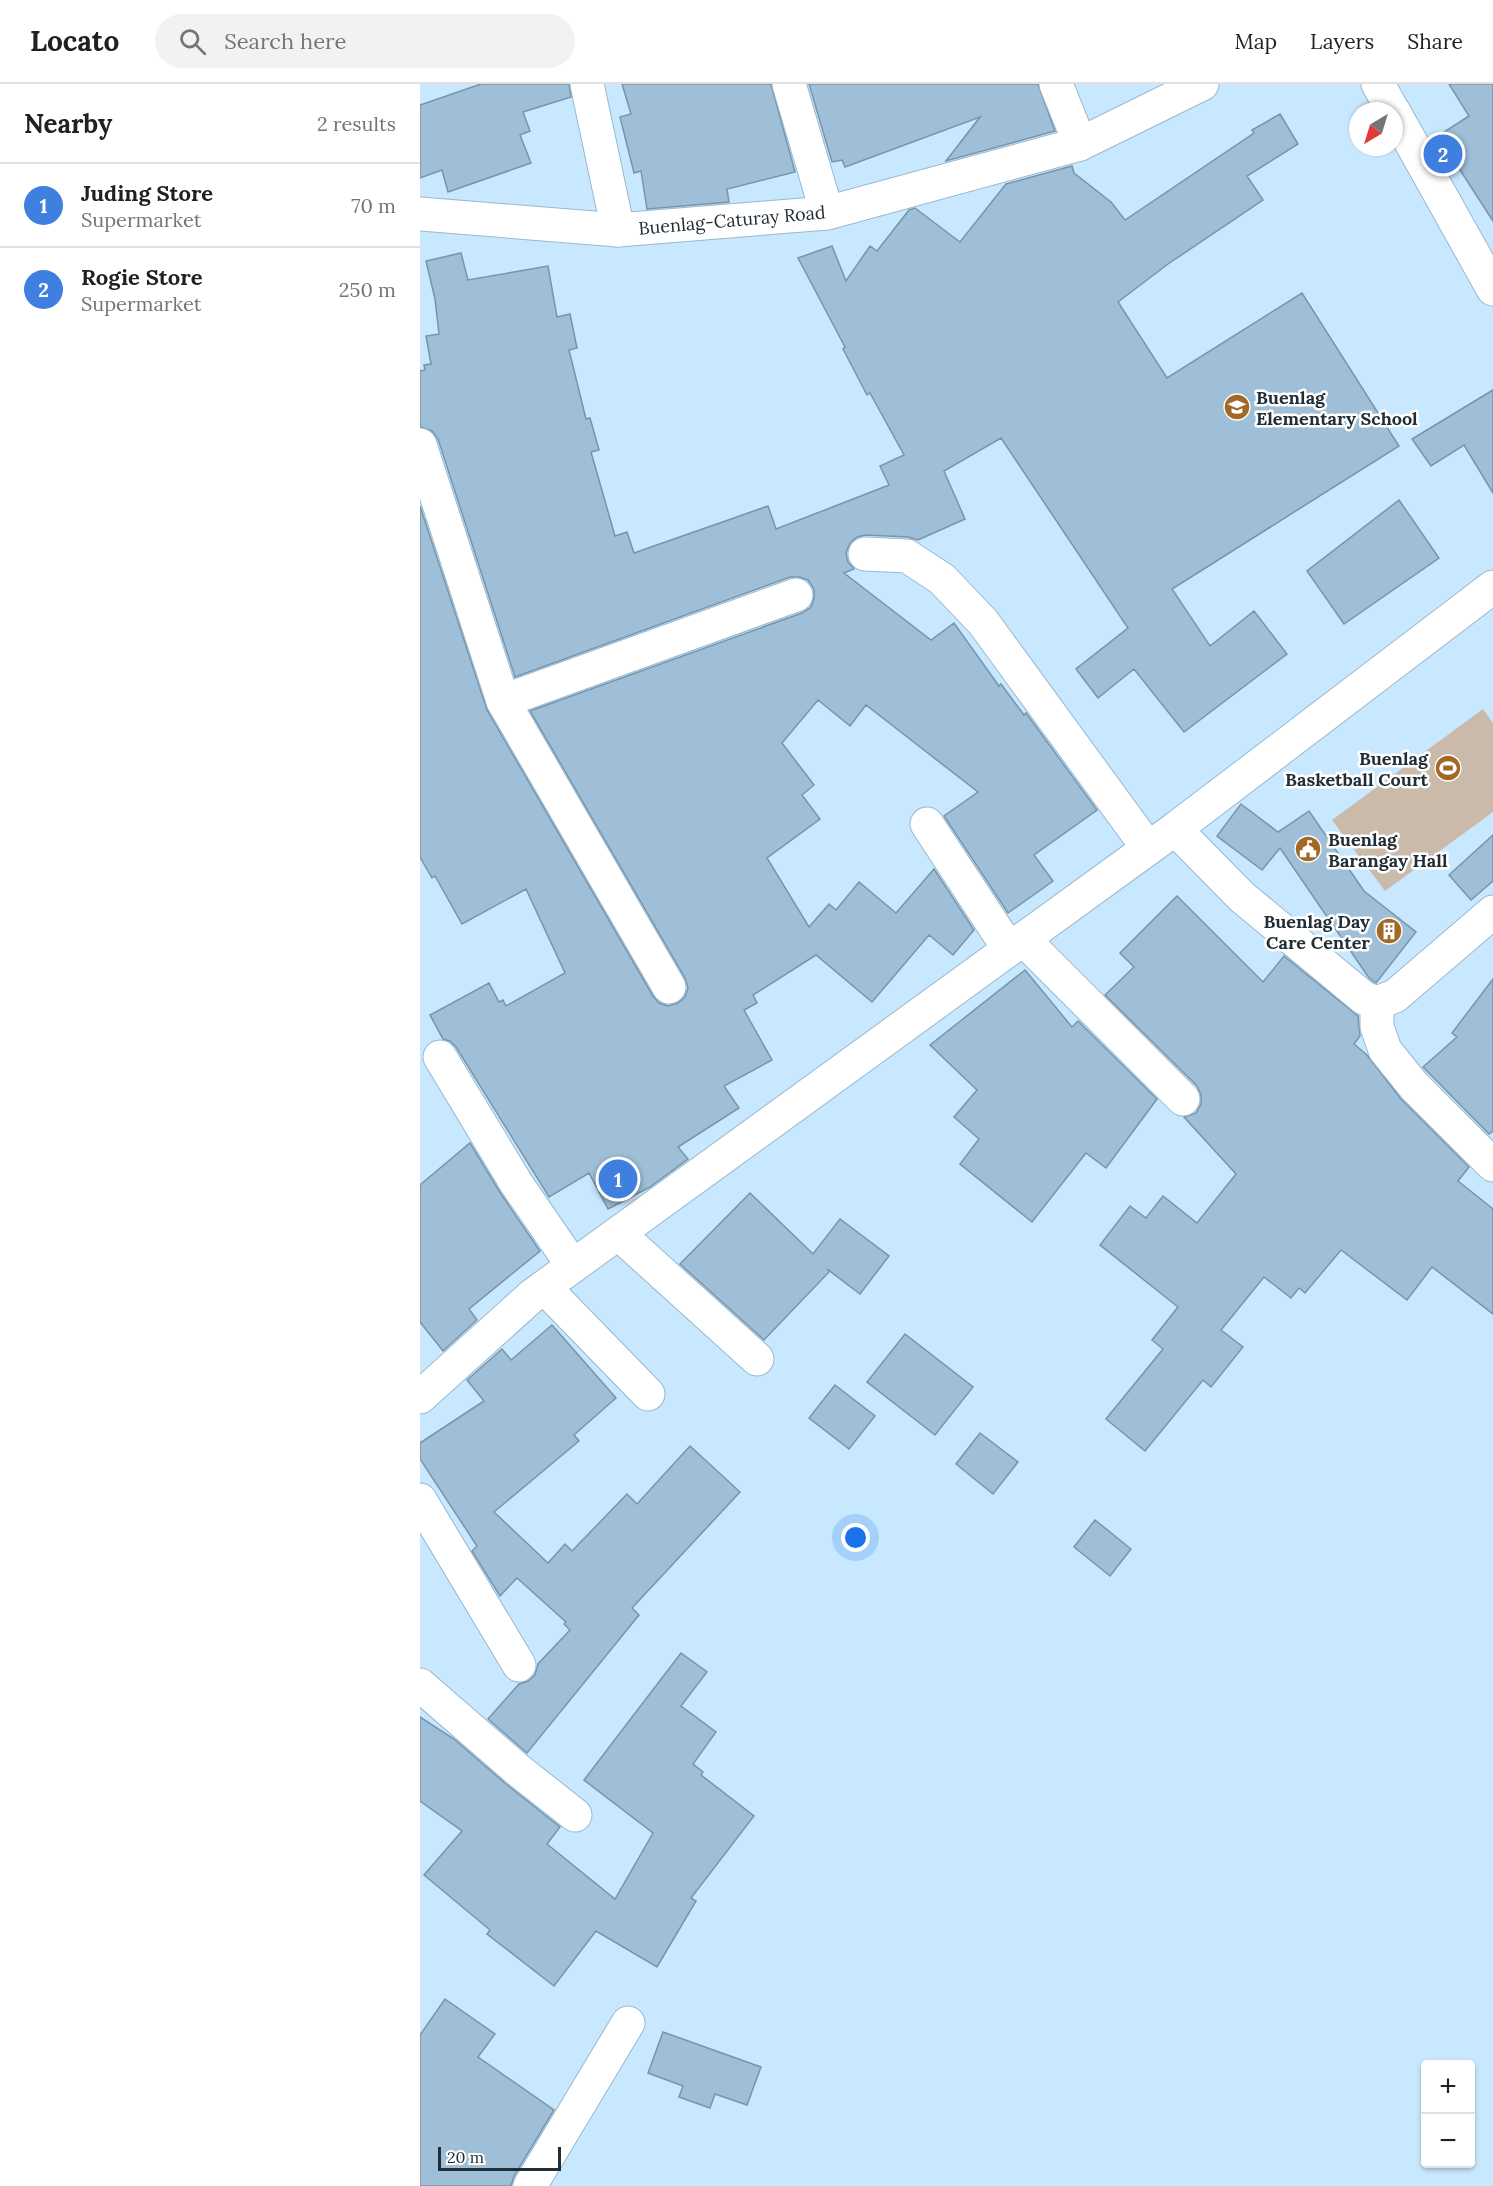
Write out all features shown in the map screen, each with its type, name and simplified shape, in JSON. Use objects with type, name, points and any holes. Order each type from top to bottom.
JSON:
[{"type":"street","points":[[587,84],[618,230]]},
{"type":"street","points":[[789,84],[827,213]]},
{"type":"street","points":[[1056,84],[1080,144]]},
{"type":"street","name":"Buenlag-Caturay Road","points":[[420,214],[618,230],[827,213],[1080,144],[1202,84]]},
{"type":"street","points":[[1378,84],[1389,102]]},
{"type":"street","points":[[1403,127],[1493,289]]},
{"type":"street","points":[[420,445],[503,701],[669,987]]},
{"type":"street","points":[[865,554],[907,556],[942,579],[983,622],[1148,848]]},
{"type":"street","points":[[420,1397],[544,1287],[1175,829],[1493,587]]},
{"type":"street","points":[[503,701],[796,595]]},
{"type":"street","points":[[927,824],[1016,944],[1182,1100]]},
{"type":"street","points":[[1175,829],[1242,897],[1364,998],[1377,1003],[1395,996],[1493,912]]},
{"type":"street","points":[[1377,1003],[1377,1027],[1385,1050],[1414,1086],[1493,1165]]},
{"type":"street","points":[[440,1057],[516,1183],[573,1266]]},
{"type":"street","points":[[619,1234],[757,1359]]},
{"type":"street","points":[[544,1287],[648,1394]]},
{"type":"street","points":[[420,1500],[519,1665]]},
{"type":"street","points":[[420,1685],[518,1770],[575,1815]]},
{"type":"street","points":[[530,2186],[628,2023]]},
{"type":"shaded area","name":"Buenlag Basketball Court","points":[[1483,709],[1493,723],[1493,812],[1385,891],[1332,820]]},
{"type":"building","points":[[481,84],[569,84],[571,97],[523,112],[530,131],[520,135],[531,163],[448,192],[442,170],[420,178],[420,105]]},
{"type":"building","points":[[622,84],[771,84],[795,172],[727,189],[729,202],[647,209],[641,171],[634,173],[620,117],[631,114]]},
{"type":"building","points":[[809,84],[1038,84],[1055,131],[946,161],[980,117],[845,167],[842,160],[832,162]]},
{"type":"building","points":[[1449,84],[1493,84],[1493,221],[1438,136],[1469,116]]},
{"type":"building","points":[[1280,114],[1298,144],[1247,176],[1263,200],[1168,264],[1118,302],[1167,378],[1302,293],[1399,446],[1172,589],[1210,646],[1254,611],[1287,654],[1184,732],[1134,669],[1098,698],[1076,669],[1128,628],[1001,438],[944,471],[965,519],[918,540],[908,537],[866,535],[857,537],[850,543],[846,553],[848,562],[854,569],[844,573],[931,640],[954,623],[999,686],[1001,684],[1024,715],[1026,713],[1097,810],[1034,855],[1053,881],[1008,913],[944,816],[978,792],[866,705],[850,726],[818,700],[782,743],[814,785],[802,795],[820,819],[767,858],[809,927],[829,904],[836,910],[859,882],[896,913],[934,869],[974,930],[953,955],[929,935],[872,1002],[816,955],[753,995],[757,1003],[744,1010],[772,1060],[724,1086],[739,1108],[678,1147],[688,1159],[650,1187],[608,1209],[589,1173],[549,1197],[456,1047],[450,1041],[443,1039],[430,1015],[489,983],[499,1002],[503,1000],[506,1006],[565,973],[526,889],[462,924],[435,876],[432,878],[420,857],[420,506],[487,710],[653,996],[659,1003],[668,1006],[678,1003],[685,997],[688,988],[685,978],[530,711],[802,613],[811,607],[814,589],[808,580],[790,577],[515,677],[438,439],[432,431],[420,427],[420,371],[425,370],[424,365],[431,364],[426,336],[439,334],[435,299],[426,261],[461,253],[468,280],[548,266],[557,317],[570,314],[577,348],[569,350],[586,419],[590,418],[599,450],[591,452],[615,536],[627,532],[634,553],[768,506],[776,529],[889,485],[880,466],[904,455],[870,393],[867,395],[843,349],[845,347],[798,258],[832,246],[846,281],[870,246],[877,251],[909,210],[915,208],[960,242],[1006,184],[1072,166],[1074,173],[1111,202],[1125,220],[1254,133],[1252,130]]},
{"type":"building","points":[[1493,390],[1493,493],[1464,445],[1431,466],[1412,439]]},
{"type":"building","points":[[1399,500],[1439,558],[1344,624],[1307,571]]},
{"type":"building","points":[[1241,804],[1278,832],[1309,811],[1364,891],[1416,932],[1376,983],[1369,978],[1280,848],[1262,870],[1217,836]]},
{"type":"building","points":[[1493,835],[1493,881],[1471,900],[1449,875]]},
{"type":"building","points":[[1177,896],[1263,982],[1284,956],[1358,1016],[1360,1036],[1354,1044],[1367,1055],[1401,1099],[1469,1167],[1458,1181],[1493,1209],[1493,1314],[1432,1267],[1407,1300],[1341,1250],[1305,1293],[1299,1288],[1291,1298],[1264,1277],[1221,1330],[1243,1347],[1211,1387],[1203,1380],[1145,1451],[1106,1419],[1163,1349],[1152,1340],[1178,1307],[1100,1245],[1130,1206],[1146,1218],[1163,1196],[1197,1223],[1236,1174],[1184,1117],[1196,1113],[1201,1104],[1201,1095],[1197,1086],[1105,995],[1134,967],[1120,953]]},
{"type":"building","points":[[1025,970],[1072,1027],[1078,1021],[1157,1099],[1106,1168],[1086,1153],[1032,1222],[960,1164],[979,1139],[954,1117],[977,1090],[930,1045]]},
{"type":"building","points":[[1493,979],[1493,1131],[1489,1134],[1423,1067],[1457,1037],[1452,1033]]},
{"type":"building","points":[[470,1143],[540,1251],[469,1309],[477,1320],[443,1351],[420,1322],[420,1185]]},
{"type":"building","points":[[750,1193],[813,1254],[840,1219],[889,1256],[860,1294],[830,1271],[764,1340],[680,1264]]},
{"type":"building","points":[[552,1325],[616,1398],[574,1435],[579,1441],[494,1512],[548,1563],[565,1544],[572,1551],[627,1494],[637,1504],[690,1446],[740,1492],[632,1608],[639,1615],[527,1753],[488,1719],[519,1684],[535,1675],[538,1664],[570,1630],[564,1624],[566,1622],[517,1578],[500,1596],[472,1551],[477,1546],[420,1459],[420,1443],[484,1401],[467,1380],[502,1349],[511,1360]]},
{"type":"building","points":[[905,1334],[973,1387],[935,1435],[867,1382]]},
{"type":"building","points":[[835,1385],[875,1416],[849,1449],[809,1418]]},
{"type":"building","points":[[980,1433],[1018,1462],[993,1494],[956,1464]]},
{"type":"building","points":[[1095,1520],[1131,1549],[1110,1576],[1074,1547]]},
{"type":"building","points":[[681,1653],[707,1672],[681,1706],[716,1732],[693,1764],[703,1772],[701,1775],[754,1816],[691,1898],[696,1901],[657,1967],[596,1931],[554,1986],[487,1934],[490,1930],[424,1875],[462,1831],[420,1801],[420,1717],[454,1739],[560,1827],[547,1844],[615,1899],[653,1833],[584,1780]]},
{"type":"building","points":[[445,1999],[495,2034],[478,2057],[554,2110],[514,2176],[511,2186],[420,2186],[420,2035]]},
{"type":"building","points":[[663,2032],[761,2067],[747,2105],[715,2094],[710,2108],[679,2097],[683,2086],[648,2073]]},
{"type":"place","name":"Rogie Store","points":[[1443,154]]},
{"type":"place","name":"Buenlag Elementary School","points":[[1237,407]]},
{"type":"place","name":"Buenlag Basketball Court","points":[[1448,768]]},
{"type":"place","name":"Buenlag Barangay Hall","points":[[1308,849]]},
{"type":"place","name":"Buenlag Day Care Center","points":[[1389,931]]},
{"type":"place","name":"Juding Store","points":[[618,1179]]}]
